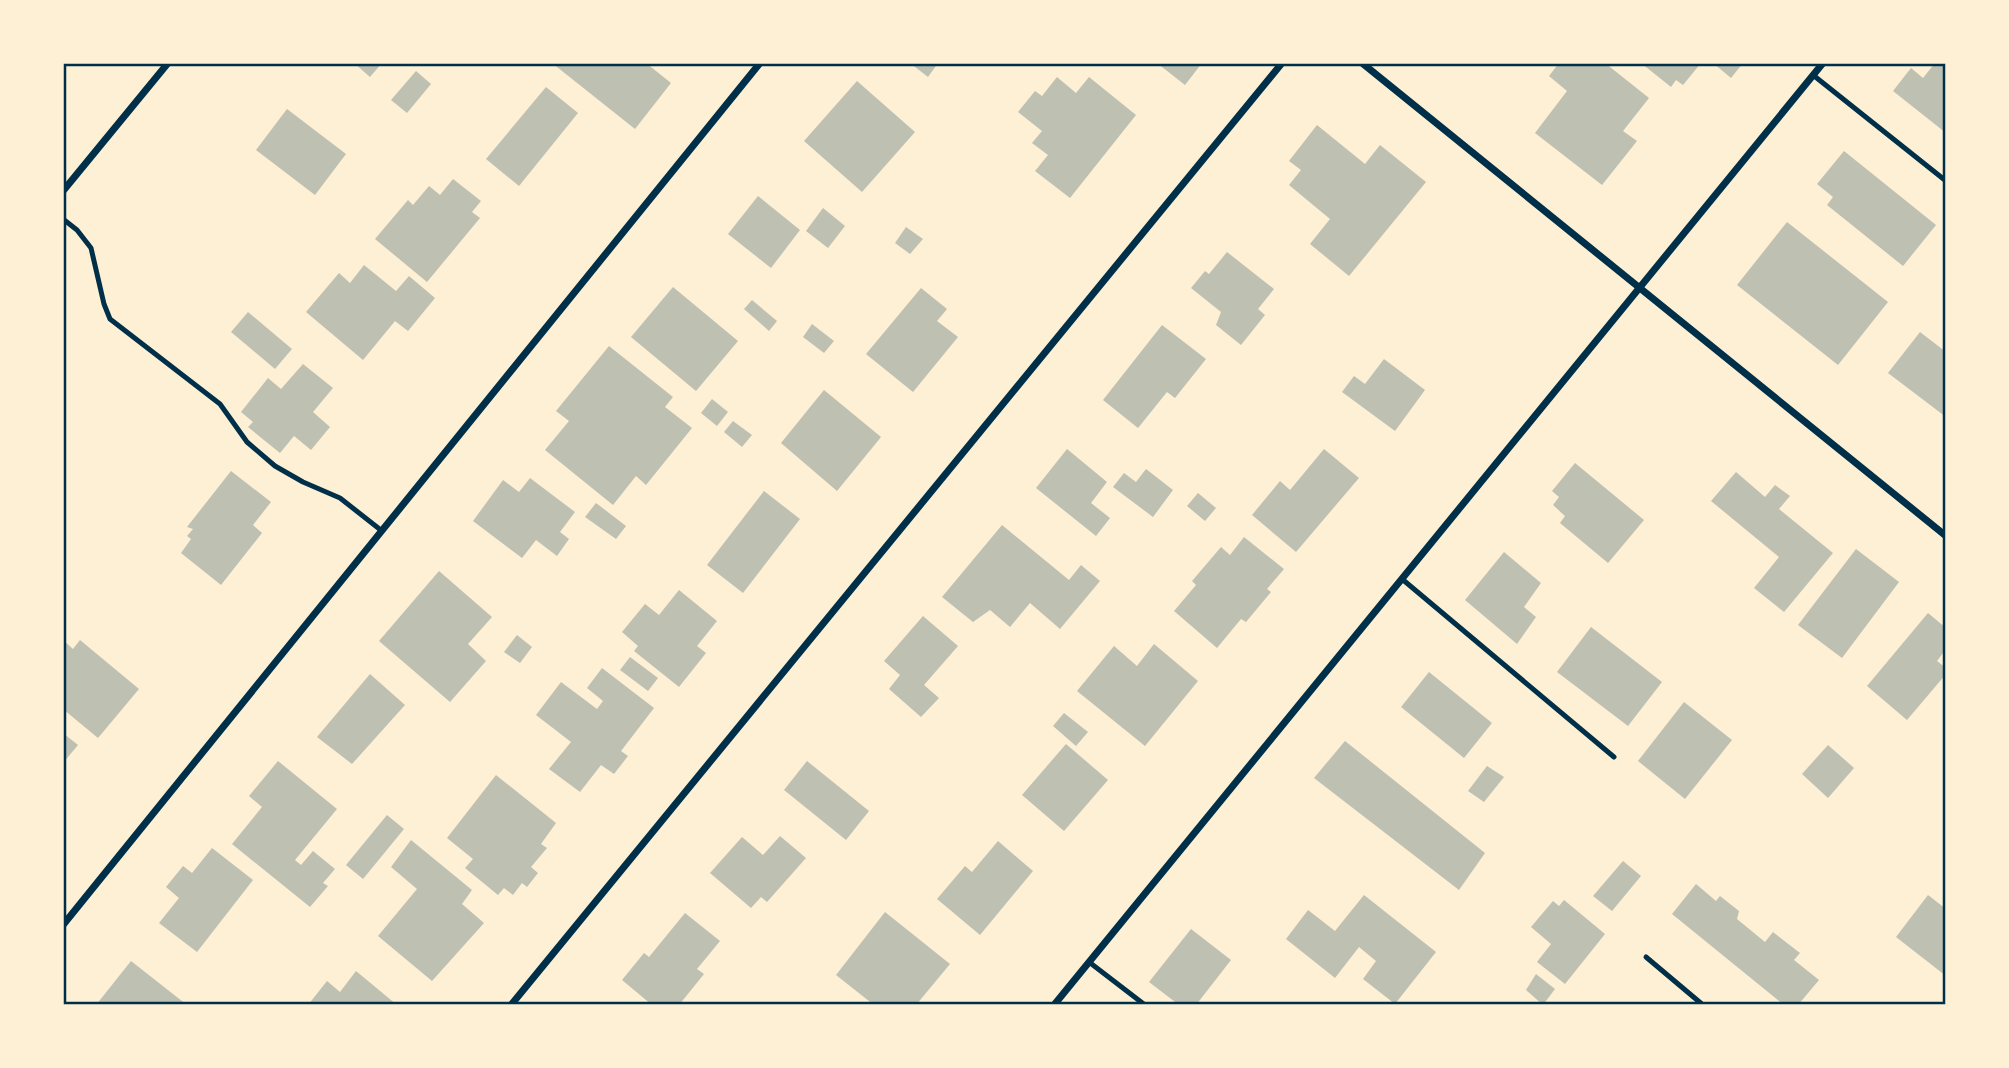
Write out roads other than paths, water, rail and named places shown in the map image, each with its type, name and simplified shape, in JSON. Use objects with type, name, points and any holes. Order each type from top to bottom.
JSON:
[{"type":"street","points":[[63,191],[169,63]]},
{"type":"street","points":[[63,925],[761,63]]},
{"type":"street","points":[[511,1005],[1282,63]]},
{"type":"street","points":[[1362,63],[1946,536]]},
{"type":"street","points":[[1054,1005],[1823,63]]},
{"type":"lane","points":[[1814,75],[1946,181]]},
{"type":"lane","points":[[63,219],[77,230],[91,248],[110,319],[220,404],[247,442],[275,466],[340,498],[382,531]]},
{"type":"lane","points":[[1402,579],[1614,757]]},
{"type":"lane","points":[[1646,957],[1703,1005]]},
{"type":"lane","points":[[1089,962],[1145,1005]]}]
